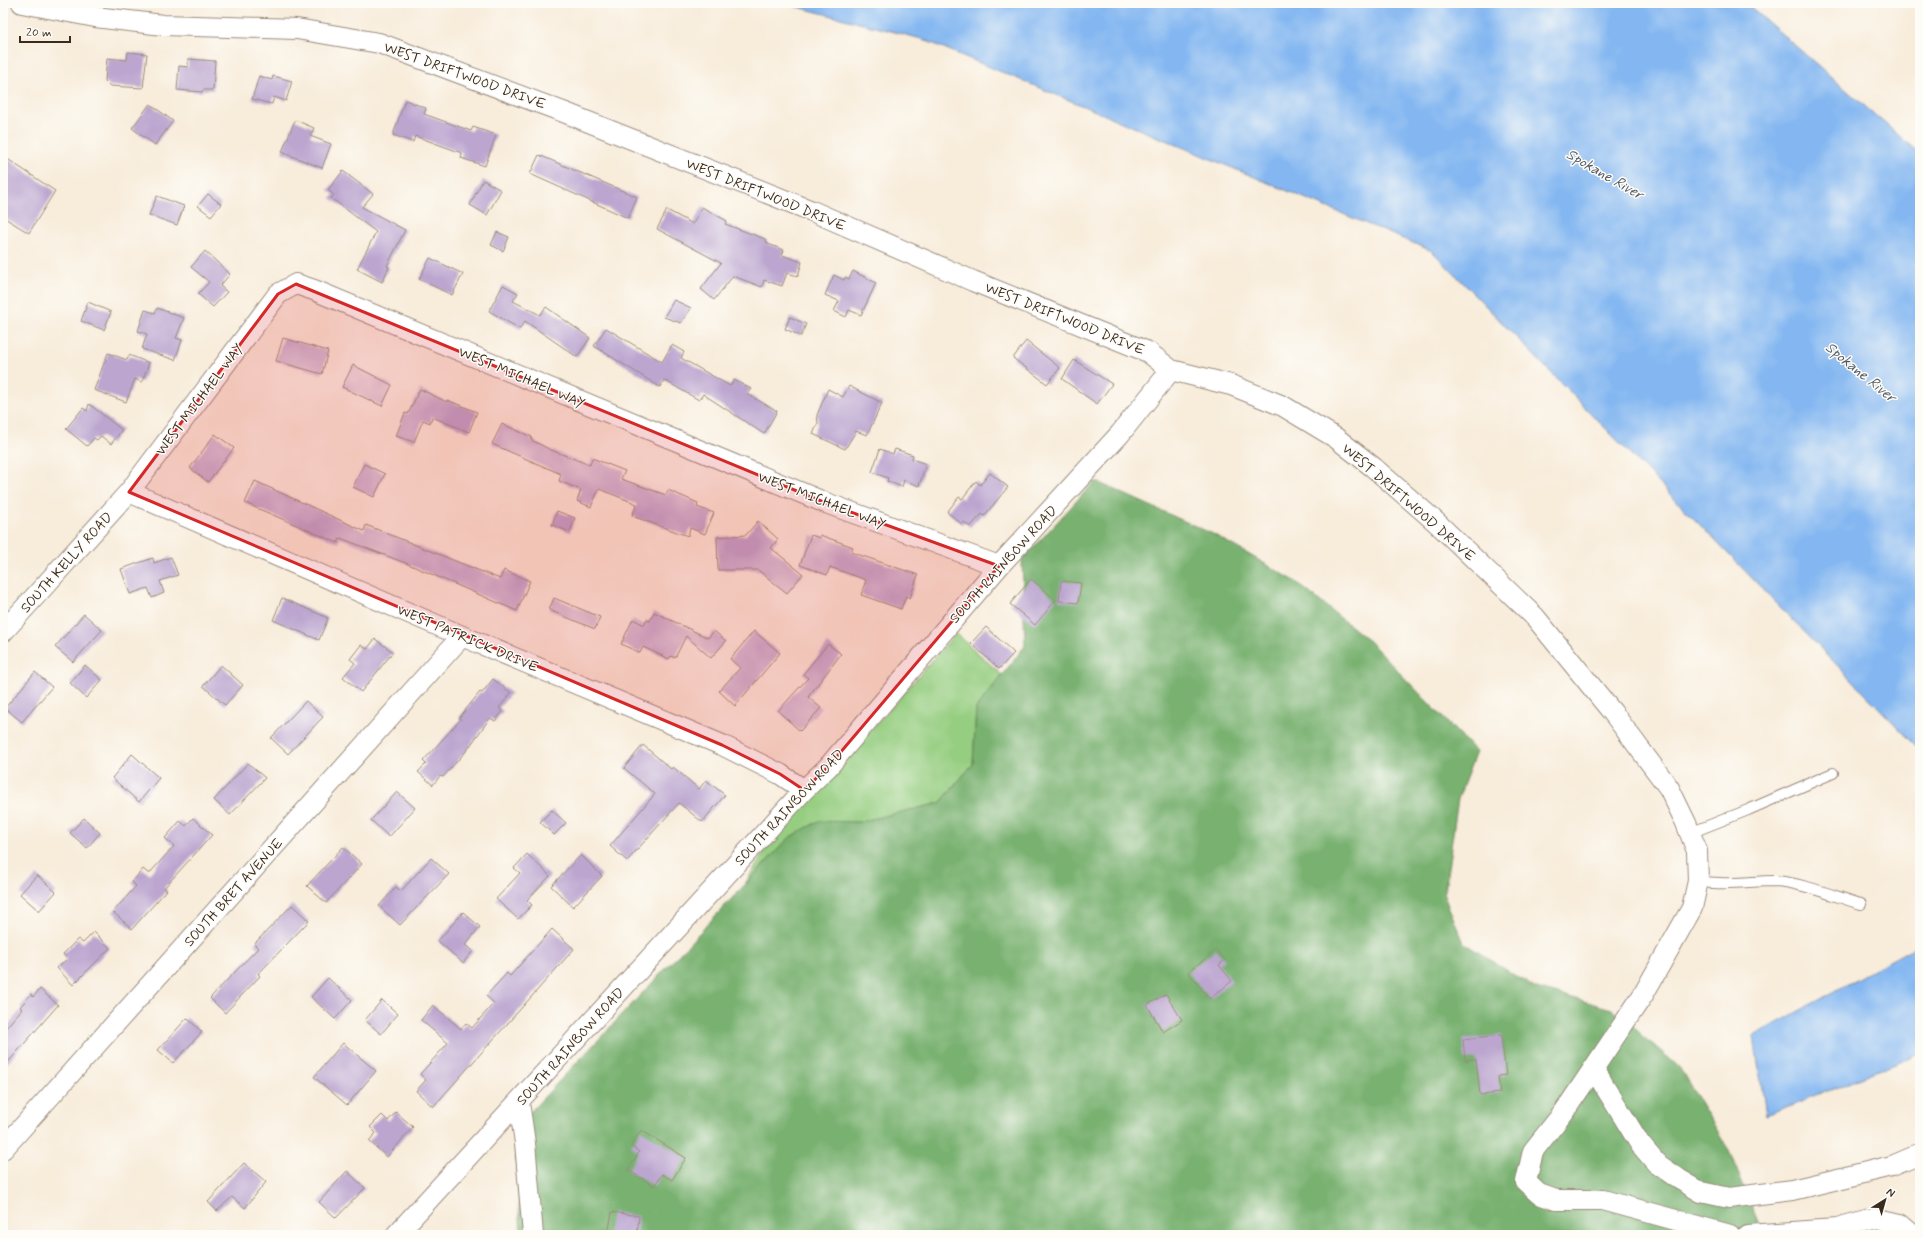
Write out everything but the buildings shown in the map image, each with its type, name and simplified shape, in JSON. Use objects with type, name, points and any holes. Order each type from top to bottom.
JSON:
[{"type":"street","name":"WEST DRIFTWOOD DRIVE","points":[[22,3],[95,17],[163,25],[297,29],[379,43],[552,107],[812,211],[974,281],[1148,352],[1172,370],[1231,385],[1283,406],[1336,438],[1373,467],[1424,512],[1535,617],[1613,713],[1669,788],[1698,851],[1698,881],[1692,908],[1673,945],[1658,966],[1643,995],[1594,1069],[1564,1112],[1533,1151],[1526,1182],[1539,1194],[1556,1200],[1603,1200],[1730,1235]]},
{"type":"street","name":"WEST MICHAEL WAY","points":[[129,492],[278,294],[296,284],[314,290],[826,503],[999,566]]},
{"type":"street","name":"SOUTH RAINBOW ROAD","points":[[396,1235],[804,790],[828,767],[999,566],[1120,434],[1172,370]]},
{"type":"street","name":"SOUTH KELLY ROAD","points":[[3,632],[129,492]]},
{"type":"street","name":"WEST PATRICK DRIVE","points":[[129,492],[462,636],[722,745],[780,774],[804,790]]},
{"type":"street","name":"SOUTH BRET AVENUE","points":[[3,1148],[462,636]]},
{"type":"street","points":[[1594,1069],[1640,1144],[1656,1163],[1679,1180],[1701,1192],[1729,1198],[1792,1190],[1892,1166],[1920,1154]]},
{"type":"street","points":[[519,1102],[525,1143],[533,1235]]},
{"type":"street","points":[[1747,1235],[1837,1229],[1877,1218],[1901,1223],[1915,1235]]},
{"type":"lane","points":[[1690,833],[1748,810],[1833,773]]},
{"type":"lane","points":[[1698,881],[1736,884],[1776,881],[1811,889],[1861,904]]},
{"type":"highlighted area","points":[[296,284],[826,503],[999,566],[828,767],[804,790],[780,774],[722,745],[129,492],[278,294]]},
{"type":"green space","points":[[1095,481],[1213,534],[1295,581],[1370,642],[1476,752],[1458,799],[1444,896],[1464,943],[1533,987],[1612,1009],[1679,1067],[1729,1150],[1764,1235],[521,1235],[514,1129],[790,837],[819,821],[859,822],[940,803],[973,764],[976,708],[1025,646],[1022,560]]},
{"type":"green space","points":[[956,633],[1002,675],[976,708],[973,764],[940,803],[859,822],[819,821],[790,837],[745,884],[774,836],[821,788]]},
{"type":"water","name":"Spokane River","points":[[782,3],[1746,3],[1920,154],[1920,750],[1432,251],[922,39]]},
{"type":"water","points":[[1920,944],[1920,1054],[1766,1116],[1754,1036]]}]
